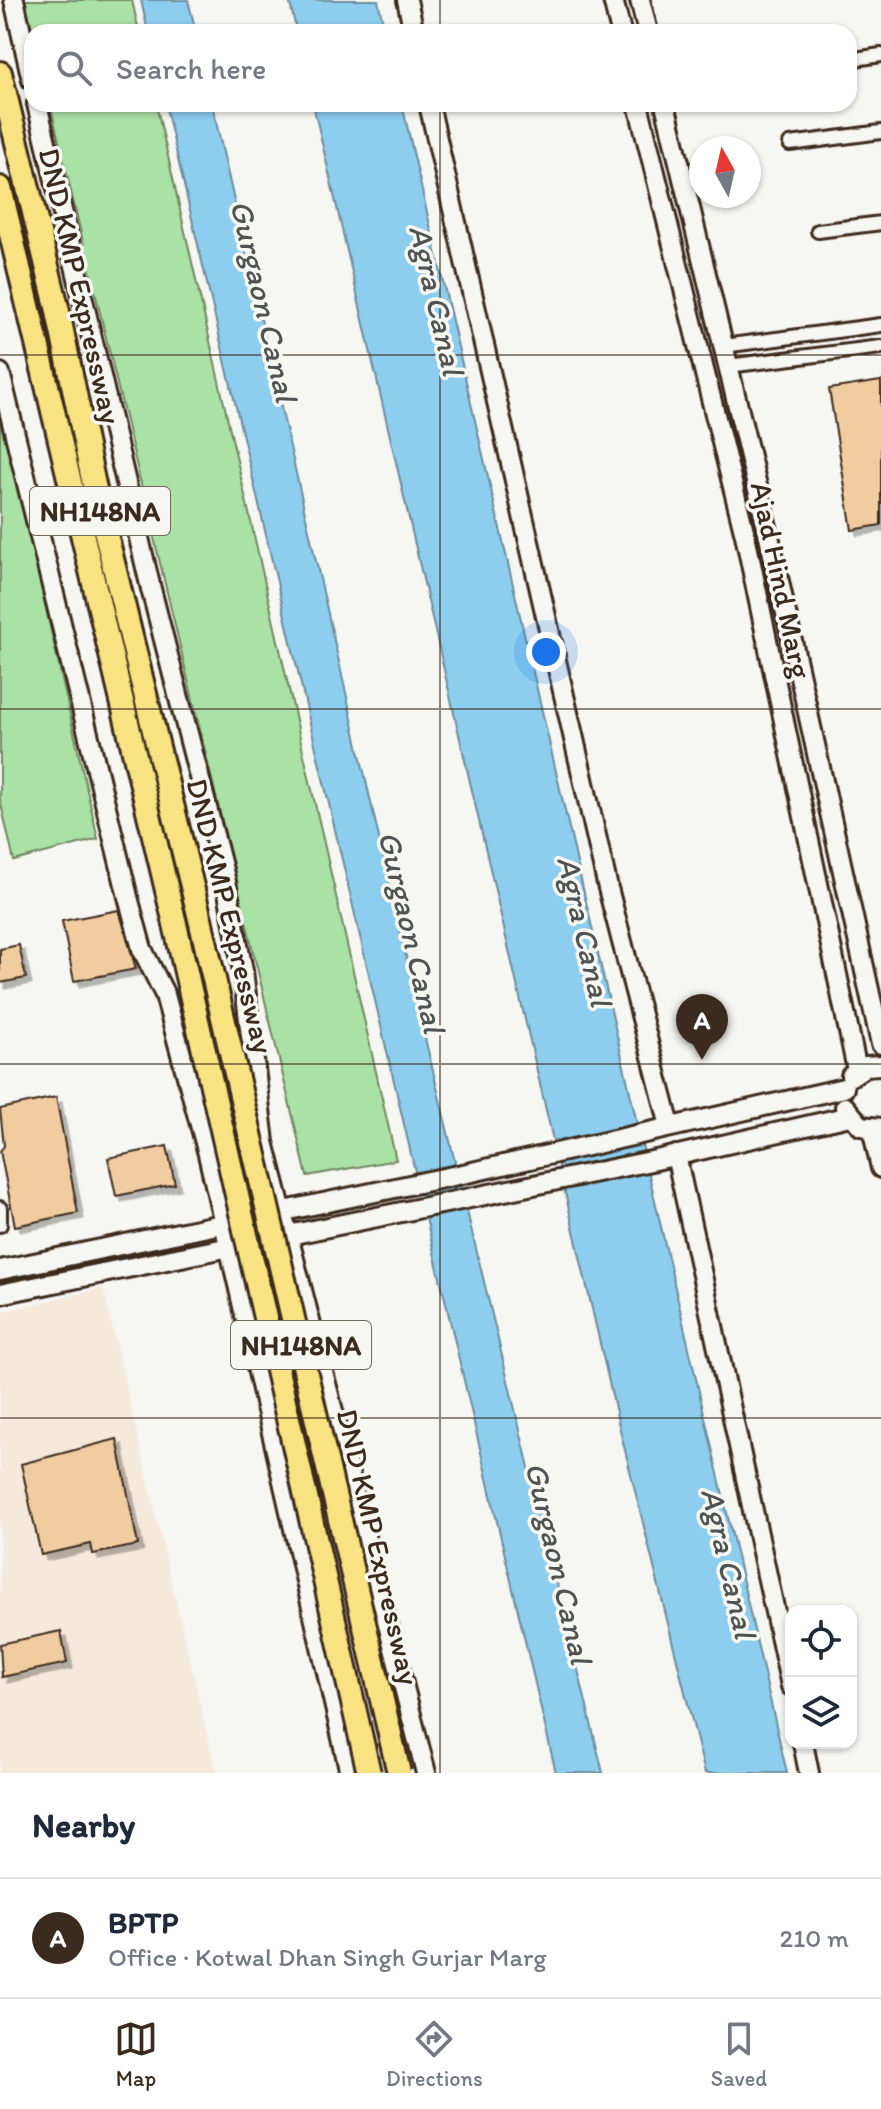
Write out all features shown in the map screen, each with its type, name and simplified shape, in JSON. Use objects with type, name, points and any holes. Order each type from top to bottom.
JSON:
[{"type":"highway","name":"DND KMP Expressway","points":[[0,73],[57,307],[94,485],[200,919],[399,1773]]},
{"type":"highway","name":"DND KMP Expressway","points":[[0,188],[175,924],[369,1773]]},
{"type":"street","points":[[14,0],[24,44]]},
{"type":"street","points":[[407,0],[412,24]]},
{"type":"street","points":[[613,0],[619,24]]},
{"type":"street","points":[[640,0],[646,24]]},
{"type":"street","points":[[857,59],[881,55]]},
{"type":"street","points":[[39,112],[151,589],[226,882],[243,971],[264,1142],[363,1539],[426,1773]]},
{"type":"street","points":[[431,112],[608,888],[670,1126]]},
{"type":"street","name":"Ajad Hind Marg","points":[[640,112],[745,535],[857,1070]]},
{"type":"street","points":[[667,112],[777,569],[880,1031]]},
{"type":"street","points":[[790,144],[881,132]]},
{"type":"street","points":[[818,231],[881,223]]},
{"type":"street","points":[[724,346],[881,325]]},
{"type":"street","points":[[728,366],[881,347]]},
{"type":"street","points":[[0,373],[128,897],[142,949],[165,995],[208,1154],[321,1633],[350,1773]]},
{"type":"street","points":[[822,904],[848,898]]},
{"type":"street","points":[[881,1065],[857,1070],[844,1088],[843,1099],[850,1116],[861,1126],[876,1128],[881,1168]]},
{"type":"street","points":[[0,1270],[472,1172],[844,1088]]},
{"type":"street","points":[[0,1294],[656,1160],[850,1116]]},
{"type":"street","points":[[676,1155],[789,1677]]},
{"type":"street","points":[[510,1163],[515,1188]]},
{"type":"street","points":[[0,1208],[0,1225]]},
{"type":"street","points":[[804,1749],[809,1773]]},
{"type":"shaded area","points":[[103,1288],[216,1773],[0,1773],[0,1312]]},
{"type":"green space","points":[[25,0],[132,0],[137,24],[30,24]]},
{"type":"green space","points":[[52,112],[158,112],[396,1160],[307,1176]]},
{"type":"green space","points":[[0,405],[98,839],[14,861],[0,800]]},
{"type":"water","points":[[141,0],[188,0],[194,24],[146,24]]},
{"type":"water","points":[[289,0],[378,0],[383,24],[295,24]]},
{"type":"water","points":[[167,112],[214,112],[417,1005],[603,1773],[556,1773]]},
{"type":"water","name":"Agra Canal","points":[[315,112],[404,112],[787,1773],[705,1773],[621,1434]]},
{"type":"building","points":[[881,381],[881,525],[852,530],[829,389]]},
{"type":"building","points":[[119,910],[136,969],[74,981],[62,921]]},
{"type":"building","points":[[19,945],[26,978],[0,983],[0,949]]},
{"type":"building","points":[[56,1097],[78,1213],[15,1226],[0,1151],[4,1146],[0,1109]]},
{"type":"building","points":[[167,1146],[175,1184],[116,1196],[108,1158]]},
{"type":"building","points":[[117,1439],[138,1545],[93,1554],[91,1544],[41,1555],[21,1464]]},
{"type":"building","points":[[61,1631],[67,1663],[2,1677],[0,1644]]},
{"type":"place","name":"BPTP","points":[[702,1060]]},
{"type":"water label","name":"Gurgaon Canal","points":[[264,301]]},
{"type":"water label","name":"Gurgaon Canal","points":[[412,932]]},
{"type":"water label","name":"Gurgaon Canal","points":[[559,1563]]}]
